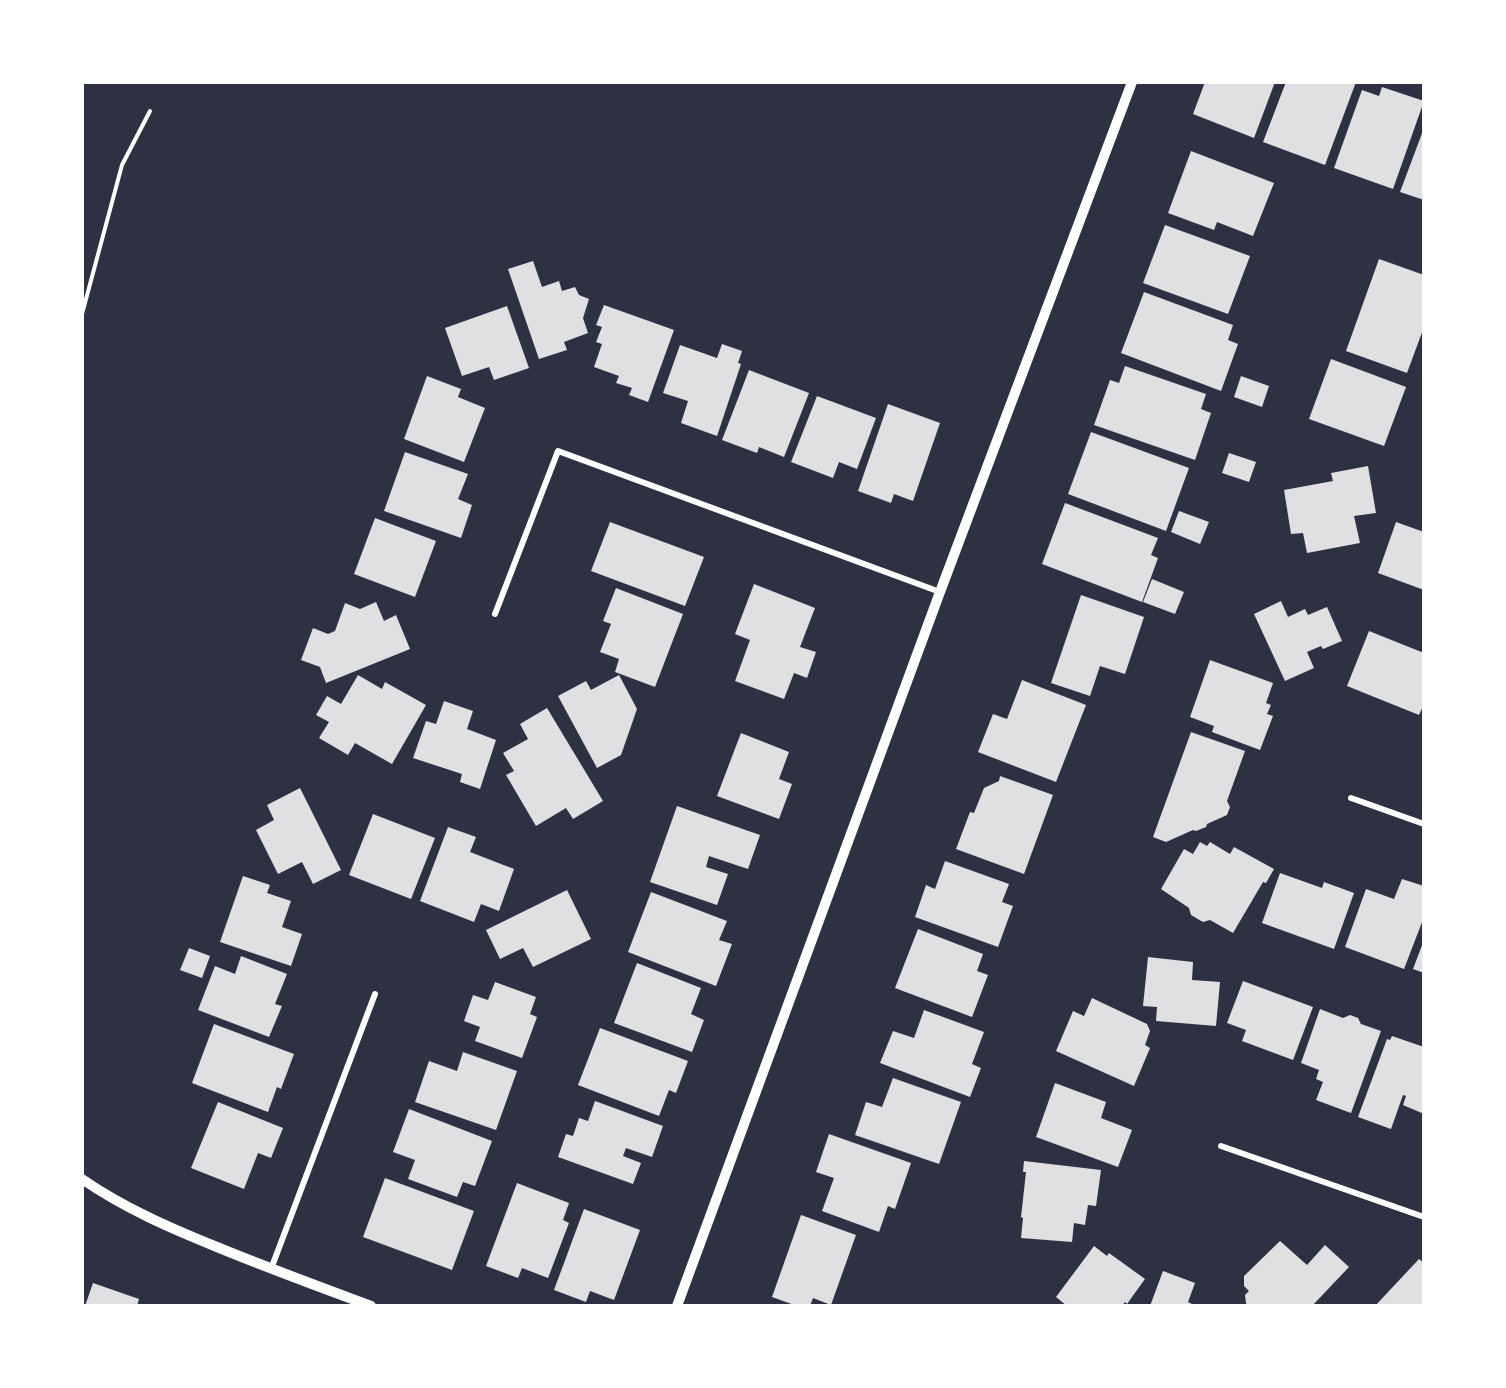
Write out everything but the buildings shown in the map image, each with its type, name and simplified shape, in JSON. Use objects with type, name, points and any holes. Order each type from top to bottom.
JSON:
[{"type":"street","points":[[677,1305],[940,592],[1132,82]]},
{"type":"street","points":[[495,614],[558,451],[940,592]]},
{"type":"street","points":[[1351,798],[1424,824]]},
{"type":"street","points":[[271,1269],[375,994]]},
{"type":"street","points":[[1221,1146],[1424,1217]]},
{"type":"street","points":[[82,1179],[103,1193],[168,1227],[271,1269],[371,1305]]},
{"type":"path","points":[[82,314],[122,165],[150,111]]}]
